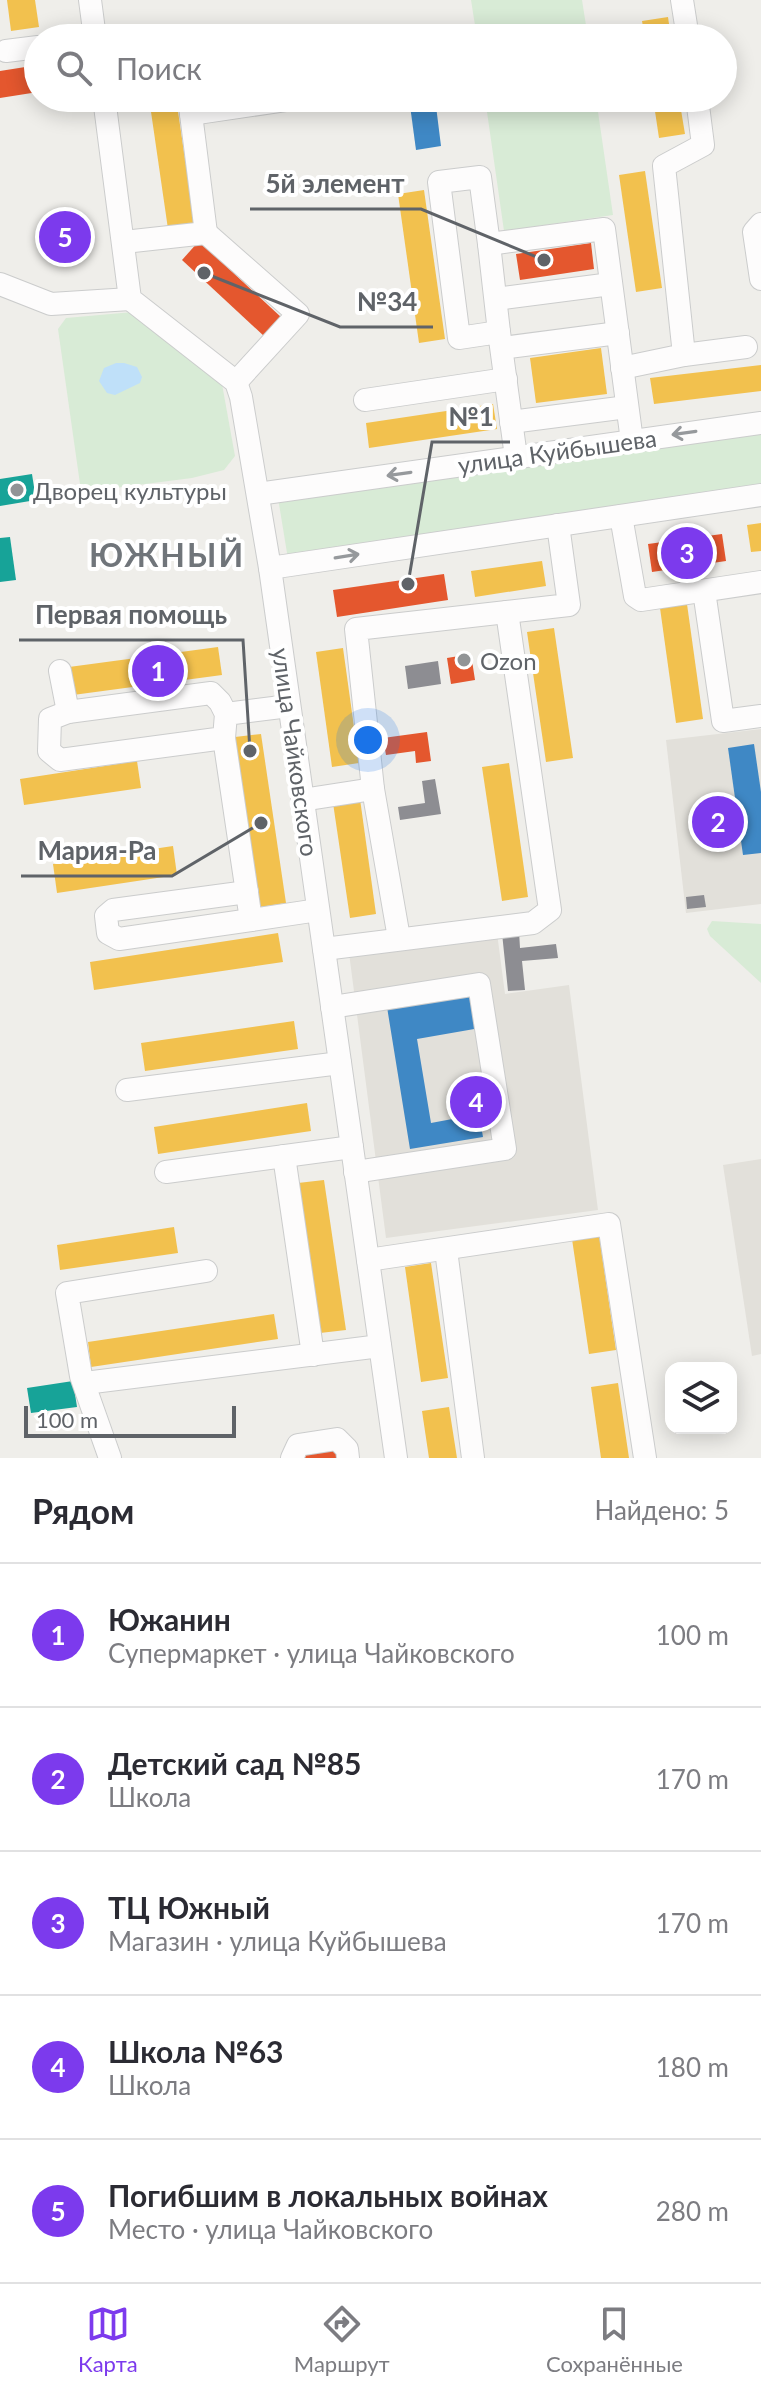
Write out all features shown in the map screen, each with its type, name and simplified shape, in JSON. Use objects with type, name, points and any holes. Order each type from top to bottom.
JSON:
[{"type":"street","points":[[90,0],[93,24]]},
{"type":"street","points":[[682,0],[686,24]]},
{"type":"street","points":[[6,51],[24,49]]},
{"type":"street","points":[[106,112],[130,299]]},
{"type":"street","points":[[0,284],[51,304],[130,299],[236,382],[298,314],[206,233],[191,112]]},
{"type":"street","points":[[684,355],[664,166],[703,145],[699,112]]},
{"type":"street","points":[[516,457],[500,340],[480,177],[439,182],[459,338],[500,340],[618,333]]},
{"type":"street","points":[[761,224],[754,232],[761,279]]},
{"type":"street","points":[[489,244],[604,229],[632,441]]},
{"type":"street","points":[[124,242],[206,233]]},
{"type":"street","points":[[496,299],[611,284]]},
{"type":"street","points":[[622,368],[684,355],[746,347]]},
{"type":"street","points":[[365,400],[506,379]]},
{"type":"street","name":"улица Чайковского","points":[[236,382],[270,568],[396,1458]]},
{"type":"street","points":[[511,422],[627,407]]},
{"type":"street","name":"улица Куйбышева","points":[[258,494],[761,423]]},
{"type":"street","points":[[270,568],[761,495]]},
{"type":"street","points":[[621,516],[635,596],[641,600],[761,582]]},
{"type":"street","points":[[399,938],[373,789],[356,629],[569,605],[558,525]]},
{"type":"street","points":[[704,591],[723,721],[761,716]]},
{"type":"street","points":[[324,949],[533,923],[550,910],[507,612]]},
{"type":"street","points":[[60,671],[68,712]]},
{"type":"street","points":[[224,738],[60,760],[49,751],[48,731],[50,719],[68,712],[211,693],[226,714],[224,738],[251,920]]},
{"type":"street","points":[[226,714],[289,706]]},
{"type":"street","points":[[302,800],[373,789]]},
{"type":"street","points":[[247,892],[113,910],[106,916],[108,933],[119,939],[318,910]]},
{"type":"street","points":[[332,1007],[479,984],[505,1149],[355,1172]]},
{"type":"street","points":[[127,1090],[340,1063]]},
{"type":"street","points":[[166,1172],[352,1147]]},
{"type":"street","points":[[284,1156],[313,1355]]},
{"type":"street","points":[[368,1260],[609,1224],[645,1458]]},
{"type":"street","points":[[446,1250],[473,1458]]},
{"type":"street","points":[[110,1458],[81,1376],[67,1293],[206,1271]]},
{"type":"street","points":[[85,1383],[380,1346]]},
{"type":"street","points":[[292,1458],[298,1445],[337,1439],[347,1449],[348,1458]]},
{"type":"shaded area","points":[[761,729],[761,904],[686,913],[666,740]]},
{"type":"shaded area","points":[[497,933],[505,994],[569,985],[598,1210],[386,1238],[349,953]]},
{"type":"shaded area","points":[[761,1159],[761,1354],[752,1356],[723,1165]]},
{"type":"green space","points":[[471,0],[582,0],[586,24],[475,24]]},
{"type":"green space","points":[[487,112],[598,112],[613,215],[504,231]]},
{"type":"green space","points":[[133,312],[222,384],[235,456],[224,470],[192,478],[91,491],[80,484],[58,329],[66,318]]},
{"type":"green space","points":[[761,430],[761,487],[288,559],[278,498]]},
{"type":"green space","points":[[712,921],[761,924],[761,983],[710,936],[707,929]]},
{"type":"water","points":[[116,363],[137,367],[142,377],[140,383],[115,395],[107,393],[99,381],[104,368]]},
{"type":"building: Жильё","points":[[7,0],[35,0],[39,24],[24,24],[24,29],[11,31]]},
{"type":"building: Жильё","points":[[668,17],[669,24],[643,24],[642,21]]},
{"type":"building: Жильё","points":[[151,112],[178,112],[195,226],[168,229]]},
{"type":"building: Жильё","points":[[655,112],[681,112],[685,134],[659,138]]},
{"type":"building: Жильё","points":[[645,171],[662,288],[636,292],[619,175]]},
{"type":"building: Жильё","points":[[424,190],[445,339],[419,343],[398,194]]},
{"type":"building: Жильё","points":[[601,348],[607,394],[536,403],[530,358]]},
{"type":"building: Жильё","points":[[761,365],[761,391],[654,404],[650,378]]},
{"type":"building: Жильё","points":[[493,404],[497,429],[369,448],[366,423]]},
{"type":"building: Жильё","points":[[761,523],[761,551],[751,552],[747,525]]},
{"type":"building: Жильё","points":[[542,561],[546,586],[475,597],[471,571]]},
{"type":"building: Жильё","points":[[687,604],[703,719],[676,723],[660,608]]},
{"type":"building: Жильё","points":[[554,628],[573,758],[546,762],[527,632]]},
{"type":"building: Жильё","points":[[218,647],[222,675],[73,695],[69,667]]},
{"type":"building: Жильё","points":[[343,648],[359,763],[332,767],[316,652]]},
{"type":"building: Жильё","points":[[261,734],[286,903],[260,907],[235,737]]},
{"type":"building: Жильё","points":[[137,761],[141,788],[24,805],[20,779]]},
{"type":"building: Жильё","points":[[509,763],[528,897],[502,901],[482,767]]},
{"type":"building: Жильё","points":[[360,799],[376,914],[350,918],[333,803]]},
{"type":"building: Жильё","points":[[173,846],[177,875],[57,893],[53,864]]},
{"type":"building: Жильё","points":[[278,933],[283,962],[94,990],[90,962]]},
{"type":"building: Жильё","points":[[294,1021],[298,1049],[145,1071],[141,1043]]},
{"type":"building: Жильё","points":[[307,1103],[311,1131],[158,1154],[154,1127]]},
{"type":"building: Жильё","points":[[324,1180],[346,1330],[320,1333],[298,1183]]},
{"type":"building: Жильё","points":[[174,1227],[178,1253],[60,1270],[57,1245]]},
{"type":"building: Жильё","points":[[599,1235],[616,1350],[589,1354],[572,1239]]},
{"type":"building: Жильё","points":[[431,1263],[448,1378],[421,1382],[405,1267]]},
{"type":"building: Жильё","points":[[274,1314],[278,1339],[91,1367],[88,1342]]},
{"type":"building: Жильё","points":[[618,1383],[629,1458],[601,1458],[591,1387]]},
{"type":"building: Жильё","points":[[449,1407],[457,1458],[429,1458],[422,1411]]},
{"type":"building: Торговля","points":[[24,67],[24,94],[0,98],[0,71]]},
{"type":"building: Торговля","points":[[199,241],[282,318],[265,337],[182,260]]},
{"type":"building: Торговля","points":[[591,243],[594,269],[520,280],[516,254]]},
{"type":"building: Торговля","points":[[722,534],[726,561],[652,572],[648,544]]},
{"type":"building: Торговля","points":[[444,574],[448,600],[337,617],[333,590]]},
{"type":"building: Торговля","points":[[471,654],[475,680],[451,684],[447,658]]},
{"type":"building: Торговля","points":[[427,732],[431,761],[416,763],[415,751],[386,755],[383,738]]},
{"type":"building: Торговля","points":[[339,1443],[341,1458],[304,1458],[303,1449]]},
{"type":"building: Школы","points":[[411,112],[437,112],[441,146],[416,150]]},
{"type":"building: Школы","points":[[754,744],[761,792],[761,853],[743,855],[728,748]]},
{"type":"building: Школы","points":[[474,992],[480,1028],[417,1039],[431,1123],[479,1114],[483,1137],[410,1149],[387,1007]]},
{"type":"building: Учреждения","name":"Дворец культуры","points":[[32,474],[36,500],[0,506],[0,479]]},
{"type":"building: Учреждения","name":"Дворец культуры","points":[[10,537],[16,580],[0,582],[0,538]]},
{"type":"building: Учреждения","points":[[73,1381],[77,1407],[31,1413],[27,1388]]},
{"type":"building: Промзона","points":[[438,661],[441,684],[408,689],[405,666]]},
{"type":"building: Промзона","points":[[435,779],[441,814],[400,820],[398,807],[425,803],[422,781]]},
{"type":"building: Промзона","points":[[704,895],[706,907],[687,909],[686,897]]},
{"type":"building: Промзона","points":[[519,931],[520,948],[556,944],[558,958],[522,961],[525,990],[508,991],[502,933]]},
{"type":"place","name":"Погибшим в локальных войнах","points":[[65,237]]},
{"type":"place","name":"5й элемент","points":[[544,260]]},
{"type":"place","name":"№34","points":[[204,273]]},
{"type":"place","name":"Дворец культуры","points":[[17,490]]},
{"type":"place","name":"ТЦ Южный","points":[[687,553]]},
{"type":"place","name":"№1","points":[[408,584]]},
{"type":"place","name":"Ozon","points":[[464,660]]},
{"type":"place","name":"Южанин","points":[[158,671]]},
{"type":"place","name":"Первая помощь","points":[[250,751]]},
{"type":"place","name":"Детский сад №85","points":[[718,822]]},
{"type":"place","name":"Мария-Ра","points":[[261,823]]},
{"type":"place","name":"Школа №63","points":[[476,1102]]},
{"type":"district","name":"ЮЖНЫЙ","points":[[167,554]]}]
